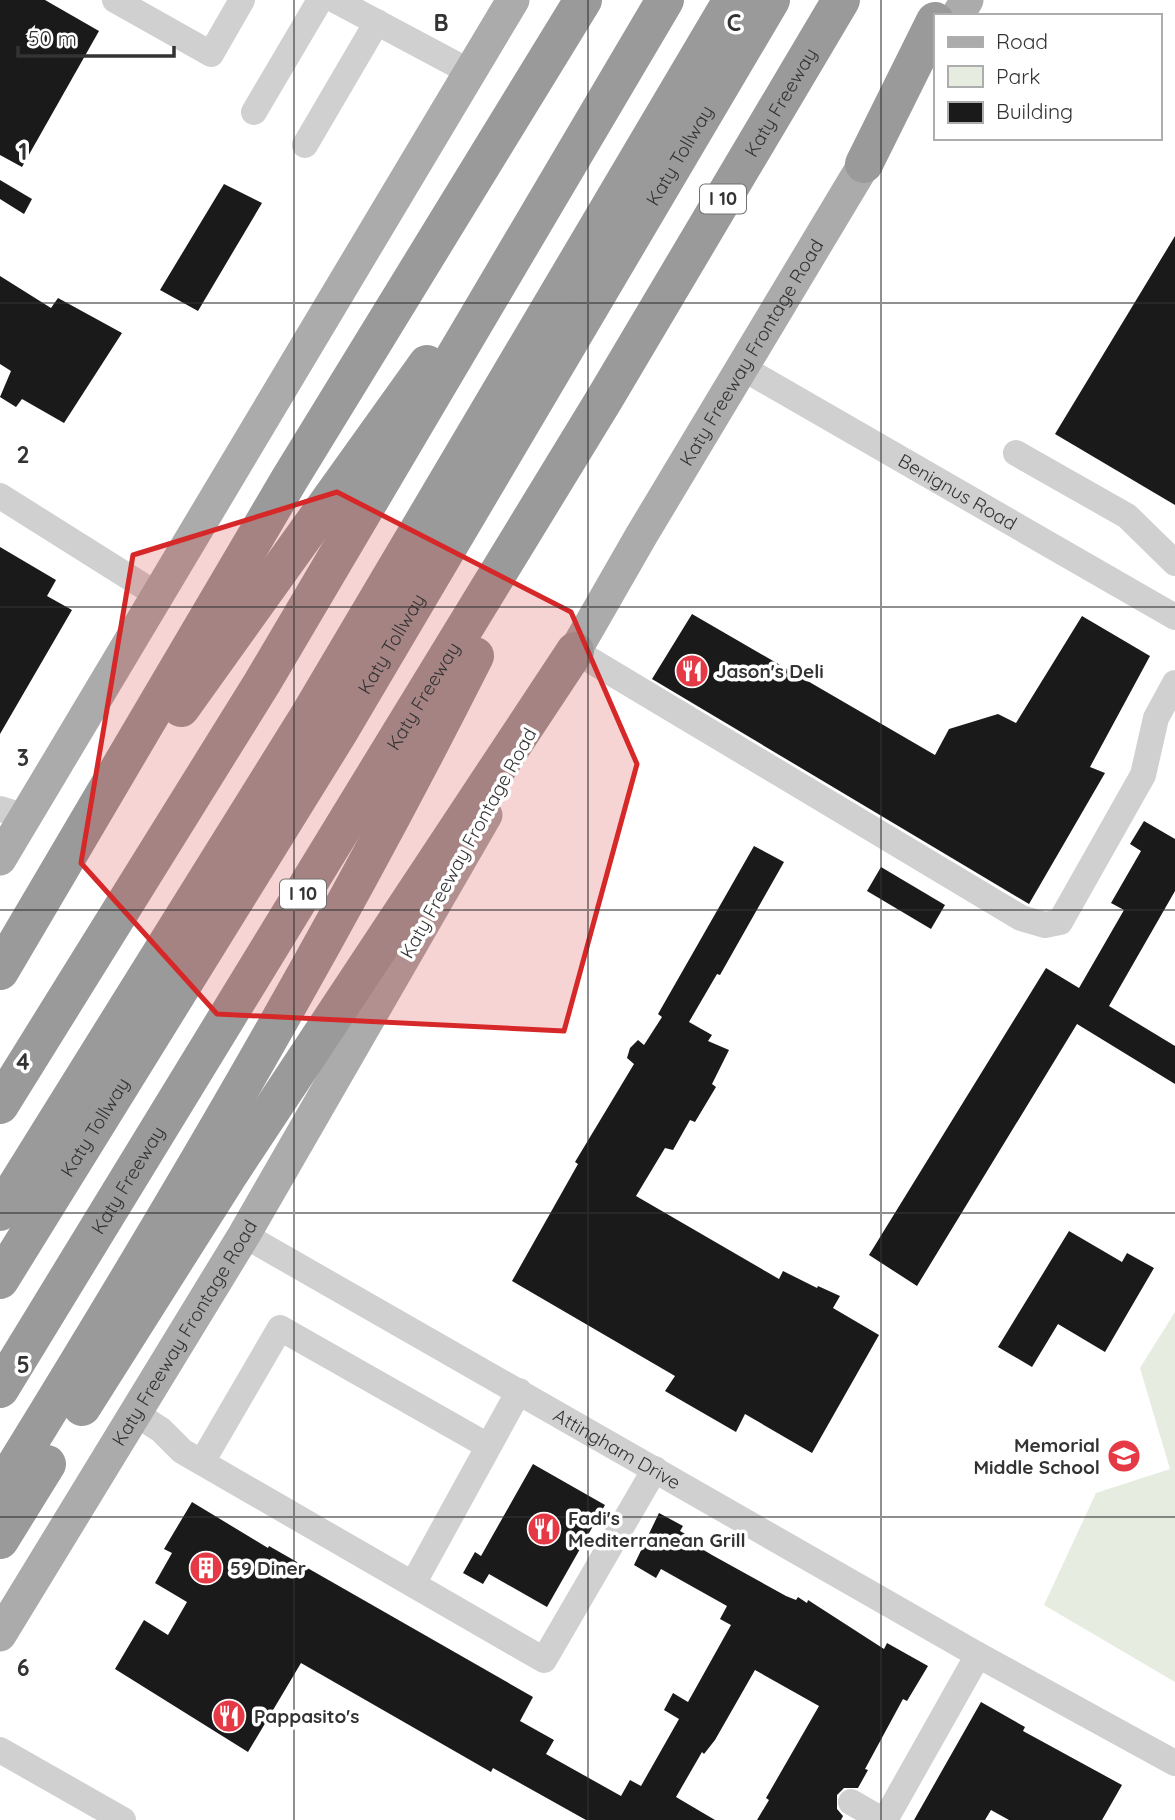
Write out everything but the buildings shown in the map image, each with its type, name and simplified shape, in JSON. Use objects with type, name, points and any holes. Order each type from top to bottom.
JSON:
[{"type":"highway","points":[[0,971],[284,488],[560,0]]},
{"type":"highway","points":[[284,488],[583,0]]},
{"type":"highway","points":[[0,1105],[262,683],[665,0]]},
{"type":"highway","name":"Katy Tollway","points":[[0,1212],[311,712],[732,0]]},
{"type":"highway","name":"Katy Tollway","points":[[0,1280],[339,732],[771,0]]},
{"type":"highway","name":"Katy Freeway","points":[[0,1389],[605,398],[841,0]]},
{"type":"highway","points":[[864,164],[934,23]]},
{"type":"highway","points":[[0,956],[562,178]]},
{"type":"highway","points":[[0,1490],[176,1203],[405,790],[605,398]]},
{"type":"highway","points":[[0,1539],[228,1176],[575,651]]},
{"type":"main road","points":[[0,859],[13,813],[159,596],[513,0]]},
{"type":"main road","name":"Katy Freeway Frontage Road","points":[[0,1635],[244,1235],[473,838],[575,651],[741,368],[934,53]]},
{"type":"street","points":[[115,0],[211,54],[242,0]]},
{"type":"street","points":[[254,112],[320,0]]},
{"type":"street","points":[[335,0],[470,72]]},
{"type":"street","points":[[305,145],[377,22]]},
{"type":"street","name":"Benignus Road","points":[[741,368],[985,509],[1097,569],[1175,617]]},
{"type":"street","points":[[1016,453],[1127,516],[1175,563]]},
{"type":"street","points":[[0,496],[159,596]]},
{"type":"street","points":[[575,651],[1021,918],[1045,925],[1060,922],[1143,775],[1156,718],[1175,683]]},
{"type":"street","name":"Attingham Drive","points":[[244,1235],[978,1655],[1175,1763]]},
{"type":"street","points":[[202,1462],[280,1328],[488,1446]]},
{"type":"street","points":[[413,1584],[519,1391]]},
{"type":"street","points":[[135,1413],[161,1430],[182,1451],[544,1660],[654,1469]]},
{"type":"street","points":[[851,1802],[883,1820],[978,1655]]},
{"type":"street","points":[[0,1750],[123,1820]]},
{"type":"highlighted area","points":[[337,492],[571,612],[637,764],[564,1031],[217,1014],[81,863],[133,555]]},
{"type":"green space","points":[[1175,1312],[1175,1682],[1044,1605],[1096,1493],[1170,1469],[1140,1368]]},
{"type":"place","name":"Jason's Deli","points":[[692,671]]},
{"type":"place","name":"Memorial Middle School","points":[[1124,1456]]},
{"type":"place","name":"Fadi's Mediterranean Grill","points":[[544,1529]]},
{"type":"place","name":"59 Diner","points":[[206,1568]]},
{"type":"place","name":"Pappasito's","points":[[229,1716]]}]
